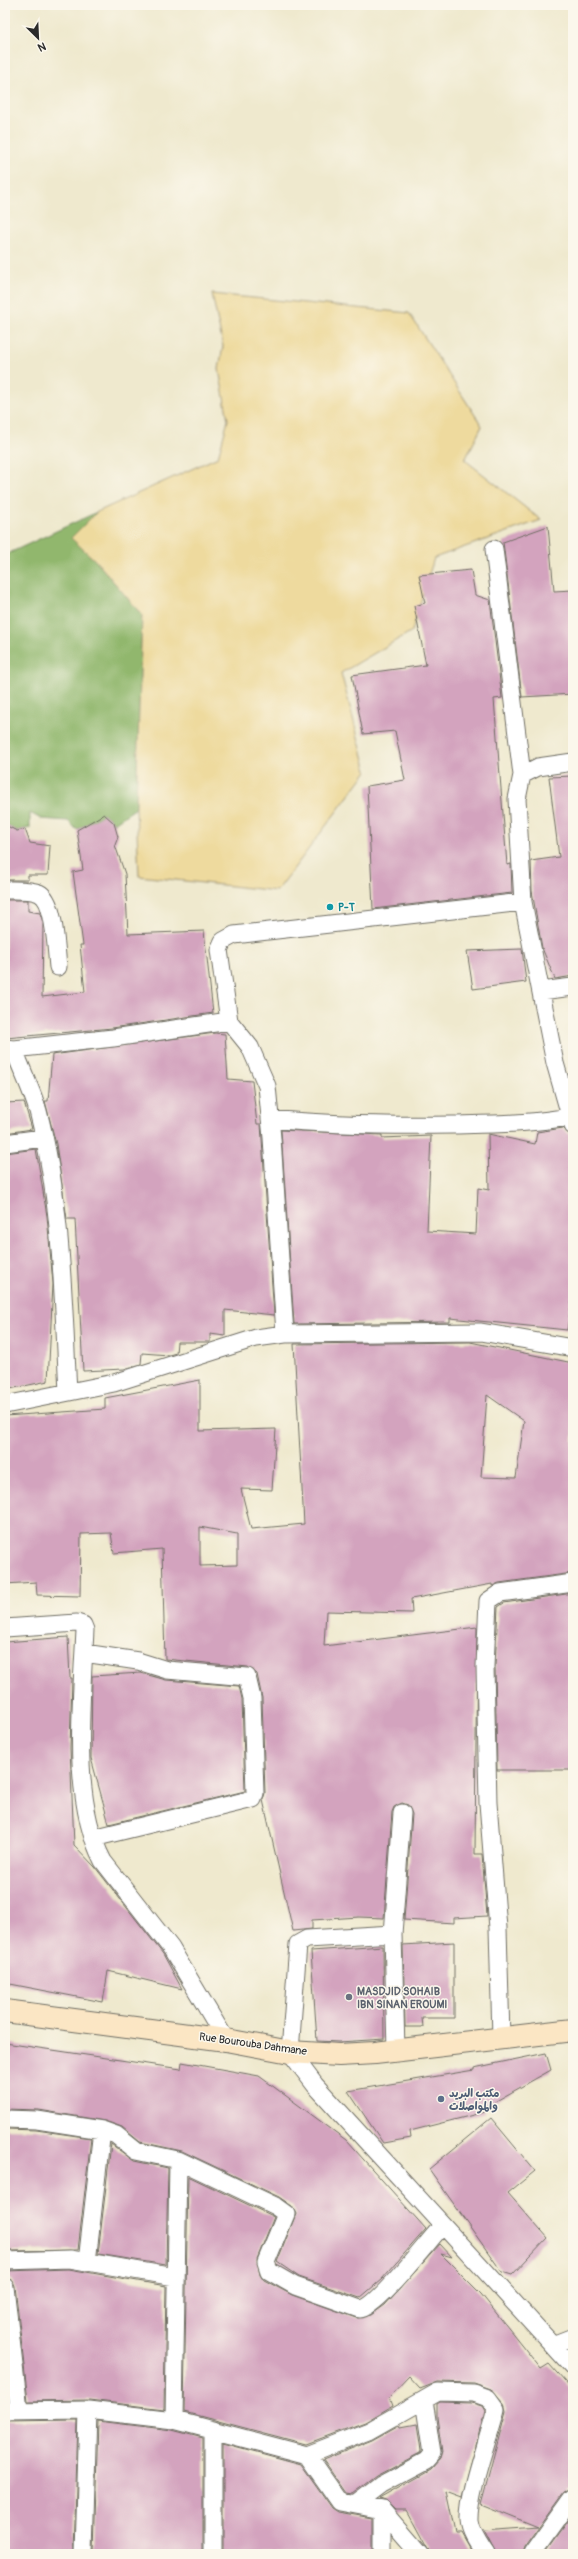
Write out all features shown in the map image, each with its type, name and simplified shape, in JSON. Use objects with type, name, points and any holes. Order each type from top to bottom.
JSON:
[{"type":"street","points":[[270,1118],[324,1125],[397,1126],[572,1120],[555,1063],[523,902],[518,799],[522,775],[494,549]]},
{"type":"street","points":[[522,775],[538,767],[573,762]]},
{"type":"street","points":[[5,890],[38,892],[44,896],[51,911],[58,967]]},
{"type":"street","points":[[285,1334],[267,1086],[258,1062],[250,1047],[229,1021],[219,950],[223,941],[234,935],[523,902]]},
{"type":"street","points":[[541,991],[573,987]]},
{"type":"street","points":[[68,1392],[61,1242],[37,1110],[9,1048],[112,1038],[229,1021]]},
{"type":"street","points":[[5,1143],[43,1138]]},
{"type":"street","points":[[5,1405],[114,1383],[256,1338],[285,1334],[480,1332],[573,1348]]},
{"type":"street","points":[[501,2037],[498,1928],[488,1803],[485,1666],[488,1601],[500,1593],[573,1583]]},
{"type":"street","points":[[5,1628],[77,1623],[83,1625],[85,1630],[79,1747],[85,1800],[93,1838],[103,1861],[171,1948],[226,2040]]},
{"type":"street","points":[[84,1653],[138,1661],[167,1670],[247,1677],[252,1698],[255,1793],[253,1799],[93,1838]]},
{"type":"street","points":[[396,2050],[393,1934],[402,1813]]},
{"type":"street","points":[[393,1934],[307,1940],[298,1944],[290,2052],[316,2085],[442,2225],[554,2344],[573,2367]]},
{"type":"street","name":"Rue Bourouba Dahmane","points":[[5,2011],[226,2040],[290,2052],[338,2054],[396,2050],[573,2030]]},
{"type":"street","points":[[5,2119],[37,2120],[102,2130],[116,2135],[136,2151],[178,2160],[268,2203],[286,2214],[266,2262],[269,2271],[295,2286],[360,2309],[366,2309],[381,2296],[442,2225]]},
{"type":"street","points":[[87,2262],[102,2130]]},
{"type":"street","points":[[174,2420],[178,2160]]},
{"type":"street","points":[[5,2261],[52,2259],[87,2262],[175,2277]]},
{"type":"street","points":[[5,2287],[12,2410],[88,2410],[174,2420],[212,2432],[307,2455],[369,2431],[424,2400],[430,2395],[446,2392],[474,2394],[488,2398],[494,2404],[496,2409],[474,2491],[469,2521],[475,2538],[486,2554]]},
{"type":"street","points":[[554,2344],[573,2337]]},
{"type":"street","points":[[356,2504],[381,2485],[426,2461],[432,2454],[424,2400]]},
{"type":"street","points":[[84,2554],[88,2410]]},
{"type":"street","points":[[212,2432],[212,2554]]},
{"type":"street","points":[[307,2455],[340,2502],[382,2510],[420,2554]]},
{"type":"street","points":[[532,2554],[573,2498]]},
{"type":"street","points":[[382,2510],[382,2554]]},
{"type":"green space","points":[[97,512],[72,538],[96,561],[142,615],[136,808],[114,823],[104,814],[77,830],[68,821],[41,819],[30,813],[30,828],[17,831],[5,825],[5,555]]},
{"type":"sand","points":[[212,294],[409,313],[482,426],[465,460],[541,520],[434,558],[412,631],[341,673],[367,771],[277,891],[139,876],[136,808],[142,615],[96,561],[71,538],[97,512],[218,457],[228,420],[219,369],[223,346]]},
{"type":"building","points":[[548,526],[554,591],[573,590],[573,694],[522,697],[503,542]]},
{"type":"building","points":[[471,570],[475,595],[490,600],[502,698],[494,699],[507,865],[511,864],[512,893],[373,909],[367,786],[405,780],[395,731],[363,734],[352,675],[426,665],[414,606],[425,603],[419,575]]},
{"type":"building","points":[[573,776],[573,976],[555,979],[542,948],[532,891],[531,861],[559,857],[549,777]]},
{"type":"building","points":[[104,814],[114,823],[118,837],[115,845],[125,874],[128,934],[204,931],[213,1013],[112,1028],[6,1038],[5,900],[28,900],[28,911],[40,913],[43,923],[42,997],[85,992],[80,945],[83,945],[73,872],[83,870],[77,830]]},
{"type":"building","points":[[5,825],[17,831],[25,829],[30,843],[50,846],[48,875],[28,875],[28,880],[5,880]]},
{"type":"building","points":[[522,949],[526,982],[473,989],[467,951]]},
{"type":"building","points":[[215,1033],[225,1034],[228,1079],[252,1081],[257,1124],[261,1124],[274,1315],[225,1310],[225,1336],[210,1334],[210,1342],[177,1342],[176,1353],[169,1355],[142,1353],[141,1364],[124,1369],[83,1371],[75,1219],[67,1219],[56,1144],[45,1101],[48,1101],[52,1055]]},
{"type":"building","points":[[24,1102],[32,1129],[5,1133],[5,1103]]},
{"type":"building","points":[[563,1128],[570,1135],[573,1146],[573,1292],[567,1330],[450,1318],[450,1322],[294,1324],[281,1130],[382,1135],[382,1138],[431,1136],[427,1231],[476,1234],[478,1188],[489,1190],[488,1134],[535,1144],[537,1132]]},
{"type":"building","points":[[36,1149],[47,1216],[53,1284],[48,1381],[5,1390],[5,1153]]},
{"type":"building","points":[[470,1342],[573,1363],[573,1573],[499,1583],[492,1586],[492,1584],[411,1599],[412,1613],[326,1611],[324,1646],[477,1627],[475,1854],[482,1854],[487,1916],[454,1918],[454,1923],[404,1920],[412,1814],[408,1805],[402,1803],[394,1807],[392,1812],[384,1918],[359,1917],[312,1920],[312,1929],[293,1931],[263,1800],[265,1793],[262,1698],[257,1674],[248,1667],[165,1659],[162,1549],[114,1553],[111,1533],[81,1534],[80,1596],[37,1595],[36,1582],[5,1584],[5,1416],[105,1409],[105,1398],[200,1380],[200,1431],[276,1429],[272,1490],[241,1489],[251,1529],[304,1524],[294,1344]],"holes":[[[487,1395],[524,1421],[516,1478],[481,1477]],[[200,1527],[237,1534],[237,1565],[200,1566]]]},
{"type":"building","points":[[573,1593],[573,1770],[497,1770],[495,1666],[498,1607],[504,1603]]},
{"type":"building","points":[[68,1637],[70,1678],[72,1678],[70,1748],[74,1845],[95,1867],[163,1954],[182,1989],[108,1971],[103,2002],[5,1983],[5,1642]]},
{"type":"building","points":[[141,1673],[166,1680],[239,1686],[242,1699],[245,1791],[109,1824],[91,1758],[92,1676]]},
{"type":"building","points":[[454,1942],[454,2018],[422,2018],[423,2027],[405,2027],[403,1945]]},
{"type":"building","name":"MASDJID SOHAIB IBN SINAN EROUMI","points":[[383,1946],[384,2039],[339,2042],[317,2041],[311,1951]]},
{"type":"building","points":[[5,2043],[181,2069],[182,2062],[259,2076],[346,2140],[426,2229],[382,2279],[360,2298],[299,2277],[277,2262],[296,2214],[292,2206],[279,2197],[182,2151],[140,2142],[122,2127],[105,2121],[39,2110],[5,2109]]},
{"type":"building","points":[[546,2053],[551,2070],[482,2109],[485,2112],[410,2131],[411,2138],[383,2143],[348,2091],[474,2070],[474,2068]]},
{"type":"building","points":[[491,2118],[535,2171],[508,2193],[547,2238],[512,2275],[502,2272],[429,2169]]},
{"type":"building","points":[[5,2129],[36,2130],[91,2138],[78,2250],[5,2251]]},
{"type":"building","points":[[111,2144],[134,2161],[168,2168],[166,2265],[98,2254]]},
{"type":"building","points":[[188,2176],[274,2217],[257,2259],[260,2274],[264,2280],[292,2295],[357,2318],[371,2315],[385,2305],[440,2244],[452,2257],[441,2254],[481,2294],[541,2369],[549,2364],[573,2391],[573,2487],[565,2491],[524,2548],[522,2554],[495,2554],[483,2531],[538,2527],[481,2504],[506,2411],[504,2403],[491,2389],[474,2383],[438,2382],[420,2389],[409,2377],[389,2398],[392,2406],[365,2422],[306,2444],[184,2412]]},
{"type":"building","points":[[69,2269],[166,2286],[164,2409],[89,2400],[28,2401],[15,2286],[13,2281],[5,2277],[5,2271]]},
{"type":"building","points":[[440,2402],[472,2403],[482,2406],[485,2411],[462,2497],[446,2491],[455,2533],[461,2533],[473,2554],[430,2554],[406,2510],[395,2510],[387,2502],[379,2499],[431,2470],[440,2460],[442,2453],[437,2417],[437,2404]]},
{"type":"building","points":[[78,2420],[74,2554],[5,2554],[5,2421]]},
{"type":"building","points":[[98,2421],[172,2430],[203,2438],[203,2554],[94,2554]]},
{"type":"building","points":[[417,2424],[421,2451],[420,2453],[376,2476],[352,2494],[346,2493],[323,2460],[373,2440],[400,2425],[401,2427]]},
{"type":"building","points":[[223,2443],[301,2464],[332,2508],[338,2512],[372,2518],[372,2554],[223,2554]]},
{"type":"building","points":[[573,2514],[573,2554],[544,2554]]},
{"type":"place","name":"P-T","points":[[330,907]]},
{"type":"place","name":"MASDJID SOHAIB IBN SINAN EROUMI","points":[[349,1997]]},
{"type":"place","name":"مكتب البريد والمواصلات","points":[[441,2099]]}]
